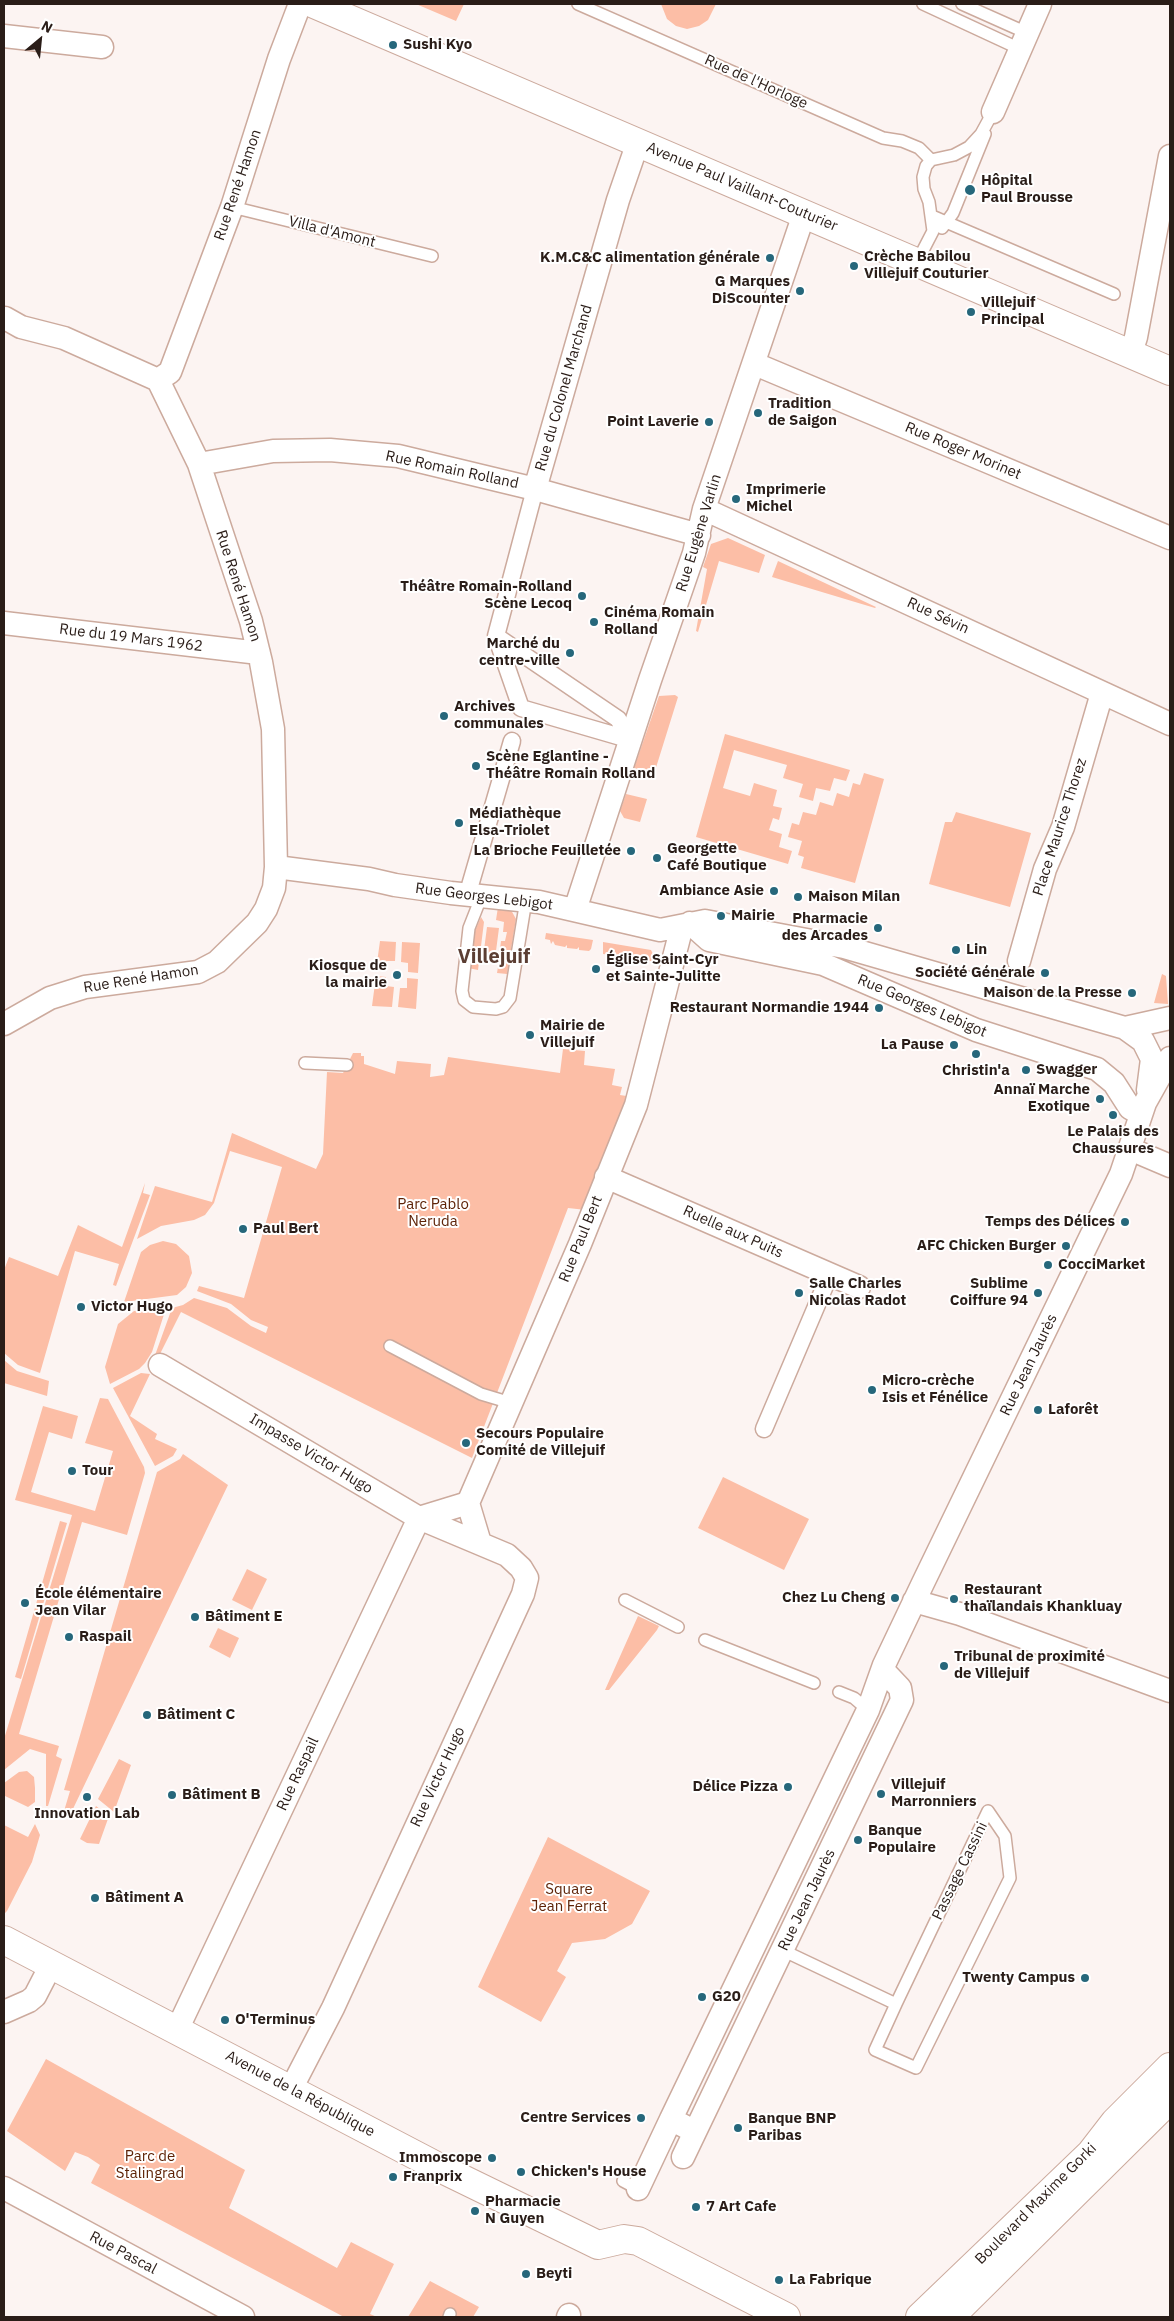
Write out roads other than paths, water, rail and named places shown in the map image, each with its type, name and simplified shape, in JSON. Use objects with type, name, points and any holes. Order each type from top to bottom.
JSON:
[{"type":"main road","name":"Avenue Paul Vaillant-Couturier","points":[[331,7],[638,142],[1170,371]]},
{"type":"main road","name":"Avenue de la République","points":[[4,1940],[434,2164],[598,2245],[624,2239],[638,2241],[786,2317]]},
{"type":"main road","name":"Boulevard Maxime Gorki","points":[[920,2317],[1091,2153],[1115,2122],[1168,2082]]},
{"type":"main road","name":"Boulevard Maxime Gorki","points":[[950,2317],[1168,2082]]},
{"type":"street","name":"Rue René Hamon","points":[[4,1024],[50,998],[85,987],[198,972],[217,962],[244,937],[266,909],[274,888],[276,867],[273,729],[259,653],[199,464],[158,380],[170,372],[232,208],[279,59],[300,4]]},
{"type":"street","points":[[993,112],[1040,4]]},
{"type":"street","points":[[4,36],[102,47]]},
{"type":"street","name":"Rue du Colonel Marchand","points":[[496,636],[535,489],[618,200],[638,142]]},
{"type":"street","points":[[1131,353],[1136,337],[1170,156]]},
{"type":"street","name":"Rue Eugène Varlin","points":[[576,910],[699,536],[704,510],[755,364],[804,214]]},
{"type":"street","points":[[4,314],[21,327],[64,338],[158,380]]},
{"type":"street","name":"Rue Roger Morinet","points":[[755,364],[1170,538]]},
{"type":"street","name":"Rue Romain Rolland","points":[[199,464],[273,451],[330,450],[398,456],[535,489],[699,536]]},
{"type":"street","name":"Rue Sévin","points":[[704,510],[1170,724]]},
{"type":"street","name":"Rue du 19 Mars 1962","points":[[4,623],[259,653]]},
{"type":"street","points":[[496,636],[520,712],[632,740]]},
{"type":"street","points":[[496,636],[618,719],[632,740]]},
{"type":"street","name":"Place Maurice Thorez","points":[[1019,962],[1045,869],[1063,827],[1102,693]]},
{"type":"street","points":[[476,892],[512,741]]},
{"type":"street","name":"Rue Georges Lebigot","points":[[276,867],[369,878],[423,889],[476,892],[526,900],[660,930],[705,921],[844,947],[1126,1028],[1144,1041],[1152,1059],[1151,1075],[1143,1108],[1130,1108],[1114,1083],[1097,1069],[976,1030],[824,964],[709,940],[686,925]]},
{"type":"street","name":"Rue Paul Bert","points":[[468,1504],[643,1085],[686,925]]},
{"type":"street","name":"Rue Georges Lebigot","points":[[1126,1028],[1170,1018]]},
{"type":"street","name":"Rue Jean Jaurès","points":[[630,2185],[671,2119],[754,1948],[868,1710],[883,1670],[914,1601],[1116,1182],[1130,1149],[1143,1108],[1170,1058]]},
{"type":"street","points":[[1130,1149],[1170,1166]]},
{"type":"street","name":"Ruelle aux Puits","points":[[606,1177],[859,1287]]},
{"type":"street","points":[[764,1428],[830,1274]]},
{"type":"street","name":"Impasse Victor Hugo","points":[[160,1365],[419,1518]]},
{"type":"street","points":[[419,1518],[468,1504],[480,1543]]},
{"type":"street","name":"Rue Victor Hugo","points":[[291,2089],[332,2008],[523,1594],[527,1578],[521,1568],[507,1555],[419,1518]]},
{"type":"street","name":"Rue Raspail","points":[[178,2030],[419,1518]]},
{"type":"street","points":[[914,1601],[960,1614],[1170,1691]]},
{"type":"street","name":"Rue Jean Jaurès","points":[[683,2157],[902,1700],[900,1688],[883,1670]]},
{"type":"street","points":[[754,1948],[778,1959]]},
{"type":"street","points":[[4,2012],[29,2001],[35,1996],[51,1965]]},
{"type":"street","points":[[671,2119],[695,2132]]},
{"type":"street","name":"Rue Pascal","points":[[4,2188],[243,2317]]},
{"type":"lane","name":"Rue de l'Horloge","points":[[578,4],[883,138],[902,141],[919,148],[931,160]]},
{"type":"lane","points":[[923,4],[1024,41]]},
{"type":"lane","points":[[962,4],[1024,41]]},
{"type":"lane","points":[[921,264],[933,231],[932,216],[923,177],[931,160],[954,155],[969,148],[981,134],[993,112]]},
{"type":"lane","points":[[921,264],[938,232],[953,213],[968,180],[993,112]]},
{"type":"lane","name":"Villa d'Amont","points":[[232,208],[432,256]]},
{"type":"lane","points":[[932,216],[1114,294]]},
{"type":"lane","points":[[476,892],[469,928],[462,991],[464,1000],[473,1007],[496,1009],[502,1007],[510,998],[526,900]]},
{"type":"lane","points":[[306,1063],[347,1065]]},
{"type":"lane","points":[[390,1346],[481,1394],[511,1403]]},
{"type":"lane","points":[[625,1600],[678,1627]]},
{"type":"lane","points":[[705,1640],[814,1683]]},
{"type":"lane","points":[[839,1692],[854,1698],[868,1710]]},
{"type":"lane","name":"Passage Cassini","points":[[988,1811],[1005,1836],[1010,1878],[916,2068],[874,2050],[896,2004],[988,1811]]},
{"type":"lane","points":[[778,1959],[896,2004]]},
{"type":"place","name":"Sushi Kyo","points":[[393,45]]},
{"type":"place","name":"Hôpital Paul Brousse","points":[[970,190]]},
{"type":"place","name":"K.M.C&C alimentation générale","points":[[770,258]]},
{"type":"place","name":"Crèche Babilou Villejuif Couturier","points":[[854,266]]},
{"type":"place","name":"G Marques DiScounter","points":[[800,291]]},
{"type":"place","name":"Villejuif Principal","points":[[971,312]]},
{"type":"place","name":"Tradition de Saigon","points":[[758,413]]},
{"type":"place","name":"Point Laverie","points":[[709,422]]},
{"type":"place","name":"Imprimerie Michel","points":[[736,499]]},
{"type":"place","name":"Théâtre Romain-Rolland Scène Lecoq","points":[[582,596]]},
{"type":"place","name":"Cinéma Romain Rolland","points":[[594,622]]},
{"type":"place","name":"Marché du centre-ville","points":[[570,653]]},
{"type":"place","name":"Archives communales","points":[[444,716]]},
{"type":"place","name":"Scène Eglantine - Théâtre Romain Rolland","points":[[476,766]]},
{"type":"place","name":"Médiathèque Elsa-Triolet","points":[[459,823]]},
{"type":"place","name":"La Brioche Feuilletée","points":[[631,851]]},
{"type":"place","name":"Georgette Café Boutique","points":[[657,858]]},
{"type":"place","name":"Ambiance Asie","points":[[774,891]]},
{"type":"place","name":"Maison Milan","points":[[798,897]]},
{"type":"place","name":"Mairie","points":[[721,916]]},
{"type":"place","name":"Pharmacie des Arcades","points":[[878,928]]},
{"type":"place","name":"Lin","points":[[956,950]]},
{"type":"place","name":"Église Saint-Cyr et Sainte-Julitte","points":[[596,969]]},
{"type":"place","name":"Société Générale","points":[[1045,973]]},
{"type":"place","name":"Kiosque de la mairie","points":[[397,975]]},
{"type":"place","name":"Maison de la Presse","points":[[1132,993]]},
{"type":"place","name":"Restaurant Normandie 1944","points":[[879,1008]]},
{"type":"place","name":"Mairie de Villejuif","points":[[530,1035]]},
{"type":"place","name":"La Pause","points":[[954,1045]]},
{"type":"place","name":"Christin'a","points":[[976,1054]]},
{"type":"place","name":"Swagger","points":[[1026,1070]]},
{"type":"place","name":"Annaï Marche Exotique","points":[[1100,1099]]},
{"type":"place","name":"Le Palais des Chaussures","points":[[1113,1115]]},
{"type":"place","name":"Temps des Délices","points":[[1125,1222]]},
{"type":"place","name":"Paul Bert","points":[[243,1229]]},
{"type":"place","name":"AFC Chicken Burger","points":[[1066,1246]]},
{"type":"place","name":"CocciMarket","points":[[1048,1265]]},
{"type":"place","name":"Salle Charles Nicolas Radot","points":[[799,1293]]},
{"type":"place","name":"Sublime Coiffure 94","points":[[1038,1293]]},
{"type":"place","name":"Victor Hugo","points":[[81,1307]]},
{"type":"place","name":"Micro-crèche Isis et Fénélice","points":[[872,1390]]},
{"type":"place","name":"Laforêt","points":[[1038,1410]]},
{"type":"place","name":"Secours Populaire Comité de Villejuif","points":[[466,1443]]},
{"type":"place","name":"Tour","points":[[72,1471]]},
{"type":"place","name":"Chez Lu Cheng","points":[[895,1598]]},
{"type":"place","name":"Restaurant thaïlandais Khankluay","points":[[954,1599]]},
{"type":"place","name":"École élémentaire Jean Vilar","points":[[25,1603]]},
{"type":"place","name":"Bâtiment E","points":[[195,1617]]},
{"type":"place","name":"Raspail","points":[[69,1637]]},
{"type":"place","name":"Tribunal de proximité de Villejuif","points":[[944,1666]]},
{"type":"place","name":"Bâtiment C","points":[[147,1715]]},
{"type":"place","name":"Délice Pizza","points":[[788,1787]]},
{"type":"place","name":"Villejuif Marronniers","points":[[881,1794]]},
{"type":"place","name":"Bâtiment B","points":[[172,1795]]},
{"type":"place","name":"Innovation Lab","points":[[87,1797]]},
{"type":"place","name":"Banque Populaire","points":[[858,1840]]},
{"type":"place","name":"Bâtiment A","points":[[95,1898]]},
{"type":"place","name":"Twenty Campus","points":[[1085,1978]]},
{"type":"place","name":"G20","points":[[702,1997]]},
{"type":"place","name":"O'Terminus","points":[[225,2020]]},
{"type":"place","name":"Centre Services","points":[[641,2118]]},
{"type":"place","name":"Banque BNP Paribas","points":[[738,2128]]},
{"type":"place","name":"Immoscope","points":[[492,2158]]},
{"type":"place","name":"Chicken's House","points":[[521,2172]]},
{"type":"place","name":"Franprix","points":[[393,2177]]},
{"type":"place","name":"7 Art Cafe","points":[[696,2207]]},
{"type":"place","name":"Pharmacie N Guyen","points":[[475,2211]]},
{"type":"place","name":"Beyti","points":[[526,2274]]},
{"type":"place","name":"La Fabrique","points":[[779,2280]]},
{"type":"district","name":"Villejuif","points":[[494,957]]},
{"type":"park label","name":"Parc Pablo Neruda","points":[[433,1214]]},
{"type":"park label","name":"Square Jean Ferrat","points":[[569,1898]]},
{"type":"park label","name":"Parc de Stalingrad","points":[[150,2166]]}]
